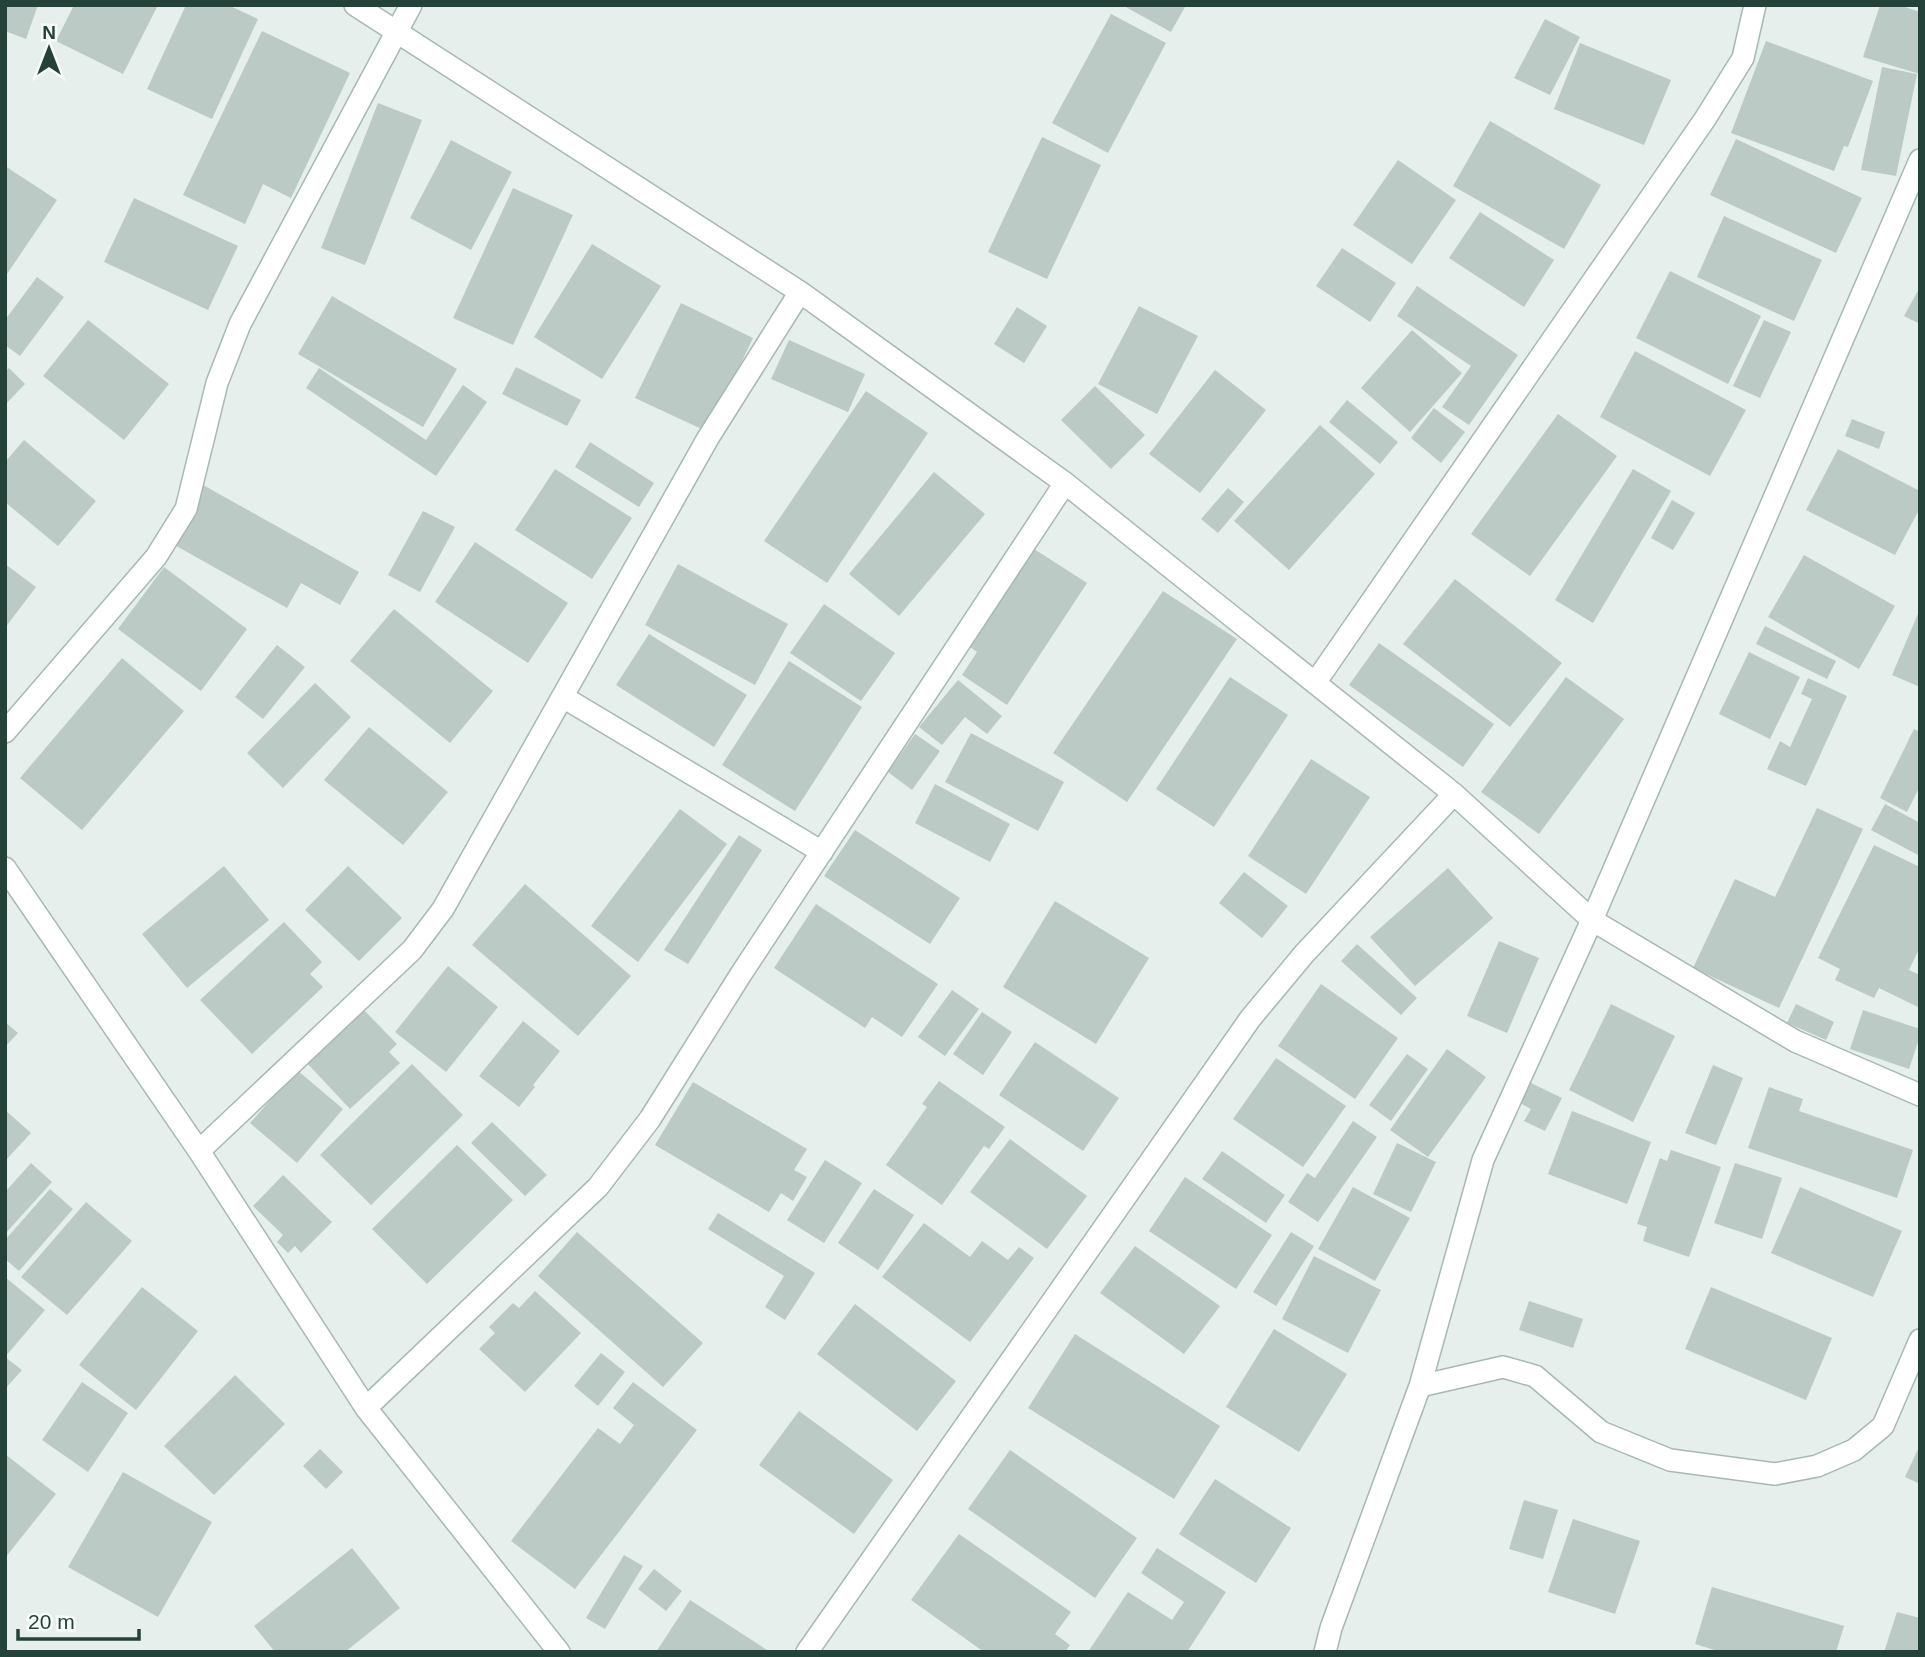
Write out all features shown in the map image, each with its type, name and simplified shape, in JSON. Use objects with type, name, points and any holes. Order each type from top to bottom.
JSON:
[{"type":"street","points":[[355,5],[800,292],[1065,482],[1454,794],[1592,920],[1795,1041],[1920,1095]]},
{"type":"street","points":[[5,732],[156,557],[186,509],[217,383],[240,324],[411,5]]},
{"type":"street","points":[[1315,683],[1705,119],[1743,58],[1755,5]]},
{"type":"street","points":[[1325,1652],[1331,1628],[1420,1386],[1483,1160],[1592,920],[1920,160]]},
{"type":"street","points":[[200,1151],[412,950],[443,909],[708,439],[800,292]]},
{"type":"street","points":[[366,1408],[598,1187],[650,1119],[741,974],[1065,482]]},
{"type":"street","points":[[563,697],[822,852]]},
{"type":"street","points":[[807,1652],[1250,1019],[1304,954],[1454,794]]},
{"type":"street","points":[[5,868],[200,1151],[366,1408],[559,1652]]},
{"type":"street","points":[[1420,1386],[1503,1367],[1535,1376],[1601,1432],[1670,1460],[1775,1474],[1817,1466],[1854,1450],[1883,1426],[1920,1339]]},
{"type":"building","points":[[5,5],[38,5],[26,39],[5,31]]},
{"type":"building","points":[[74,5],[158,5],[123,74],[56,41]]},
{"type":"building","points":[[186,5],[228,5],[258,19],[212,119],[147,89]]},
{"type":"building","points":[[1122,5],[1186,5],[1171,32]]},
{"type":"building","points":[[1880,5],[1899,5],[1920,12],[1920,74],[1863,57]]},
{"type":"building","points":[[1111,14],[1166,43],[1108,153],[1052,123]]},
{"type":"building","points":[[1545,19],[1580,37],[1550,95],[1514,78]]},
{"type":"building","points":[[262,31],[350,73],[291,198],[263,184],[245,224],[183,195]]},
{"type":"building","points":[[1766,41],[1873,81],[1848,147],[1844,146],[1834,171],[1731,133]]},
{"type":"building","points":[[1580,43],[1671,80],[1644,145],[1554,109]]},
{"type":"building","points":[[1882,67],[1917,74],[1896,176],[1861,170]]},
{"type":"building","points":[[378,103],[422,120],[365,265],[321,248]]},
{"type":"building","points":[[1490,121],[1601,185],[1564,249],[1453,186]]},
{"type":"building","points":[[1042,137],[1101,165],[1047,279],[988,252]]},
{"type":"building","points":[[1736,139],[1862,198],[1836,253],[1710,195]]},
{"type":"building","points":[[451,140],[512,172],[471,250],[410,218]]},
{"type":"building","points":[[1398,160],[1456,200],[1412,264],[1353,225]]},
{"type":"building","points":[[5,166],[57,200],[5,277]]},
{"type":"building","points":[[513,188],[573,215],[513,345],[453,318]]},
{"type":"building","points":[[134,198],[238,246],[208,310],[104,262]]},
{"type":"building","points":[[1480,212],[1554,260],[1524,307],[1449,258]]},
{"type":"building","points":[[1724,216],[1822,260],[1794,321],[1697,277]]},
{"type":"building","points":[[592,244],[661,286],[602,379],[534,337]]},
{"type":"building","points":[[1342,248],[1396,283],[1370,322],[1316,286]]},
{"type":"building","points":[[1670,271],[1761,316],[1728,384],[1636,338]]},
{"type":"building","points":[[37,277],[64,297],[20,356],[5,345],[5,320]]},
{"type":"building","points":[[1417,286],[1518,355],[1469,425],[1442,407],[1471,366],[1397,316]]},
{"type":"building","points":[[1920,287],[1920,324],[1904,316]]},
{"type":"building","points":[[332,296],[457,369],[423,427],[298,354]]},
{"type":"building","points":[[681,303],[753,338],[708,432],[635,398]]},
{"type":"building","points":[[1139,306],[1198,336],[1157,414],[1098,384]]},
{"type":"building","points":[[1017,307],[1047,326],[1024,363],[994,344]]},
{"type":"building","points":[[88,320],[169,384],[124,440],[43,376]]},
{"type":"building","points":[[1764,320],[1791,332],[1760,398],[1733,386]]},
{"type":"building","points":[[1412,330],[1462,373],[1410,432],[1361,388]]},
{"type":"building","points":[[789,340],[865,374],[848,412],[771,379]]},
{"type":"building","points":[[1635,351],[1746,410],[1710,476],[1600,417]]},
{"type":"building","points":[[516,367],[581,400],[567,426],[502,394]]},
{"type":"building","points":[[9,368],[25,384],[5,405],[5,372]]},
{"type":"building","points":[[319,368],[426,440],[463,385],[487,402],[436,476],[306,388]]},
{"type":"building","points":[[1215,370],[1266,410],[1200,493],[1149,454]]},
{"type":"building","points":[[1095,386],[1145,435],[1111,469],[1061,420]]},
{"type":"building","points":[[866,391],[928,433],[827,583],[764,541]]},
{"type":"building","points":[[1347,400],[1398,442],[1380,464],[1329,422]]},
{"type":"building","points":[[1434,408],[1465,432],[1441,463],[1411,438]]},
{"type":"building","points":[[1558,414],[1617,456],[1530,576],[1471,534]]},
{"type":"building","points":[[1852,419],[1885,432],[1879,449],[1845,436]]},
{"type":"building","points":[[1320,425],[1375,474],[1289,570],[1234,521]]},
{"type":"building","points":[[24,440],[96,501],[58,546],[5,502],[5,462]]},
{"type":"building","points":[[590,442],[654,483],[639,507],[575,467]]},
{"type":"building","points":[[1838,449],[1920,491],[1920,508],[1895,555],[1806,510]]},
{"type":"building","points":[[555,469],[632,518],[592,579],[515,530]]},
{"type":"building","points":[[1633,469],[1671,491],[1593,623],[1555,600]]},
{"type":"building","points":[[934,472],[985,514],[899,616],[849,574]]},
{"type":"building","points":[[203,485],[359,572],[340,605],[301,583],[287,608],[171,543]]},
{"type":"building","points":[[1228,488],[1244,502],[1218,533],[1201,519]]},
{"type":"building","points":[[1672,500],[1695,513],[1673,550],[1651,538]]},
{"type":"building","points":[[423,511],[455,527],[420,592],[388,575]]},
{"type":"building","points":[[475,542],[568,603],[528,663],[435,602]]},
{"type":"building","points":[[1031,547],[1087,583],[1007,705],[962,675],[977,652],[967,645]]},
{"type":"building","points":[[1804,555],[1895,606],[1859,669],[1768,617]]},
{"type":"building","points":[[5,564],[36,587],[5,628]]},
{"type":"building","points":[[678,564],[788,624],[755,685],[645,625]]},
{"type":"building","points":[[164,567],[247,629],[201,691],[118,629]]},
{"type":"building","points":[[1455,579],[1562,663],[1510,727],[1403,644]]},
{"type":"building","points":[[1163,591],[1237,639],[1127,802],[1053,753]]},
{"type":"building","points":[[824,604],[895,653],[861,701],[790,653]]},
{"type":"building","points":[[394,609],[493,691],[450,743],[350,661]]},
{"type":"building","points":[[1920,609],[1920,687],[1892,675]]},
{"type":"building","points":[[1765,626],[1836,661],[1827,679],[1756,644]]},
{"type":"building","points":[[649,634],[747,695],[714,747],[616,685]]},
{"type":"building","points":[[1379,643],[1494,724],[1463,767],[1349,685]]},
{"type":"building","points":[[277,645],[305,667],[263,719],[235,697]]},
{"type":"building","points":[[1749,652],[1800,677],[1770,739],[1719,714]]},
{"type":"building","points":[[122,658],[184,711],[82,830],[20,778]]},
{"type":"building","points":[[789,661],[862,707],[795,811],[722,765]]},
{"type":"building","points":[[1230,677],[1288,715],[1214,827],[1156,789]]},
{"type":"building","points":[[1566,677],[1624,719],[1539,834],[1481,792]]},
{"type":"building","points":[[1808,678],[1847,696],[1806,786],[1767,769],[1780,741],[1790,747],[1812,699],[1801,694]]},
{"type":"building","points":[[958,680],[1002,716],[987,734],[965,717],[942,745],[919,727]]},
{"type":"building","points":[[315,683],[351,717],[283,788],[247,753]]},
{"type":"building","points":[[369,727],[448,792],[403,845],[324,780]]},
{"type":"building","points":[[1914,729],[1920,732],[1920,786],[1907,812],[1880,798]]},
{"type":"building","points":[[971,733],[1064,782],[1038,831],[945,782]]},
{"type":"building","points":[[915,734],[940,751],[912,790],[888,772]]},
{"type":"building","points":[[1311,759],[1370,797],[1306,894],[1248,856]]},
{"type":"building","points":[[935,784],[1010,824],[990,862],[915,823]]},
{"type":"building","points":[[1885,804],[1920,823],[1920,856],[1871,830]]},
{"type":"building","points":[[1817,808],[1863,829],[1779,1008],[1693,968],[1735,879],[1775,897]]},
{"type":"building","points":[[680,809],[727,844],[638,962],[591,926]]},
{"type":"building","points":[[855,830],[960,898],[930,944],[824,876]]},
{"type":"building","points":[[739,835],[762,850],[688,964],[664,950]]},
{"type":"building","points":[[1874,845],[1920,867],[1920,947],[1909,970],[1920,975],[1920,1008],[1879,988],[1874,998],[1835,980],[1840,969],[1818,958]]},
{"type":"building","points":[[224,866],[269,920],[187,988],[142,934]]},
{"type":"building","points":[[348,866],[402,918],[359,961],[305,910]]},
{"type":"building","points":[[1448,868],[1493,918],[1415,986],[1370,937]]},
{"type":"building","points":[[1244,872],[1288,906],[1262,938],[1219,903]]},
{"type":"building","points":[[525,884],[631,976],[578,1036],[472,945]]},
{"type":"building","points":[[1055,901],[1149,958],[1096,1044],[1003,987]]},
{"type":"building","points":[[816,904],[938,984],[902,1037],[872,1017],[865,1028],[774,968]]},
{"type":"building","points":[[284,922],[322,962],[310,974],[323,987],[252,1054],[200,1000]]},
{"type":"building","points":[[1499,941],[1539,958],[1507,1033],[1467,1016]]},
{"type":"building","points":[[1357,944],[1417,998],[1401,1015],[1341,961]]},
{"type":"building","points":[[448,966],[498,1007],[446,1072],[395,1032]]},
{"type":"building","points":[[1321,984],[1398,1038],[1355,1099],[1278,1046]]},
{"type":"building","points":[[952,990],[979,1009],[945,1056],[918,1037]]},
{"type":"building","points":[[1611,1004],[1675,1036],[1633,1122],[1569,1090]]},
{"type":"building","points":[[1796,1004],[1834,1022],[1826,1040],[1787,1023]]},
{"type":"building","points":[[363,1009],[397,1044],[389,1052],[400,1063],[350,1109],[306,1062]]},
{"type":"building","points":[[1863,1010],[1920,1029],[1909,1069],[1850,1049]]},
{"type":"building","points":[[982,1012],[1012,1032],[983,1075],[953,1054]]},
{"type":"building","points":[[523,1021],[560,1051],[519,1107],[479,1076]]},
{"type":"building","points":[[5,1022],[18,1033],[5,1047]]},
{"type":"building","points":[[1035,1042],[1119,1098],[1083,1151],[999,1095]]},
{"type":"building","points":[[1447,1049],[1486,1077],[1428,1157],[1390,1130]]},
{"type":"building","points":[[1407,1054],[1428,1069],[1391,1121],[1369,1105]]},
{"type":"building","points":[[1276,1058],[1346,1106],[1303,1167],[1233,1119]]},
{"type":"building","points":[[412,1064],[463,1115],[371,1205],[320,1155]]},
{"type":"building","points":[[1713,1065],[1743,1078],[1716,1145],[1685,1133]]},
{"type":"building","points":[[297,1070],[343,1109],[297,1163],[250,1123]]},
{"type":"building","points":[[939,1081],[1005,1127],[989,1149],[984,1146],[942,1205],[886,1165],[927,1107],[922,1104]]},
{"type":"building","points":[[693,1082],[807,1149],[794,1170],[807,1177],[793,1201],[781,1193],[769,1212],[655,1145]]},
{"type":"building","points":[[1531,1083],[1562,1098],[1545,1131],[1524,1121],[1531,1109],[1520,1103]]},
{"type":"building","points":[[1769,1087],[1803,1099],[1799,1111],[1913,1150],[1897,1198],[1748,1148]]},
{"type":"building","points":[[5,1110],[31,1133],[5,1161]]},
{"type":"building","points":[[1572,1111],[1651,1142],[1627,1204],[1548,1174]]},
{"type":"building","points":[[1353,1121],[1377,1137],[1318,1222],[1288,1202],[1307,1173],[1315,1178]]},
{"type":"building","points":[[492,1122],[547,1175],[525,1196],[471,1143]]},
{"type":"building","points":[[1010,1139],[1087,1196],[1047,1249],[970,1192]]},
{"type":"building","points":[[1397,1143],[1436,1162],[1411,1212],[1373,1194]]},
{"type":"building","points":[[457,1145],[513,1200],[427,1284],[372,1229]]},
{"type":"building","points":[[1671,1150],[1721,1167],[1689,1257],[1643,1241],[1647,1227],[1637,1224],[1660,1158],[1667,1161]]},
{"type":"building","points":[[1222,1151],[1285,1195],[1266,1223],[1202,1179]]},
{"type":"building","points":[[825,1160],[862,1183],[824,1243],[787,1220]]},
{"type":"building","points":[[31,1163],[52,1182],[5,1234],[5,1192]]},
{"type":"building","points":[[1735,1163],[1782,1178],[1762,1239],[1714,1223]]},
{"type":"building","points":[[283,1175],[332,1222],[301,1253],[295,1246],[288,1253],[277,1242],[283,1235],[253,1206]]},
{"type":"building","points":[[1185,1177],[1272,1235],[1236,1289],[1149,1231]]},
{"type":"building","points":[[1353,1187],[1410,1218],[1375,1281],[1318,1249]]},
{"type":"building","points":[[1800,1187],[1902,1231],[1873,1297],[1771,1253]]},
{"type":"building","points":[[50,1189],[73,1209],[19,1271],[5,1259],[5,1240]]},
{"type":"building","points":[[874,1189],[914,1215],[878,1270],[838,1243]]},
{"type":"building","points":[[86,1202],[132,1241],[67,1315],[21,1277]]},
{"type":"building","points":[[718,1213],[815,1273],[785,1320],[765,1307],[784,1276],[708,1229]]},
{"type":"building","points":[[924,1223],[970,1257],[982,1241],[1008,1260],[1019,1247],[1034,1258],[970,1342],[882,1277]]},
{"type":"building","points":[[577,1232],[703,1343],[663,1387],[538,1276]]},
{"type":"building","points":[[1291,1232],[1314,1246],[1276,1306],[1253,1292]]},
{"type":"building","points":[[1135,1246],[1220,1306],[1184,1354],[1100,1293]]},
{"type":"building","points":[[1314,1256],[1381,1290],[1348,1353],[1282,1319]]},
{"type":"building","points":[[5,1277],[45,1310],[5,1357]]},
{"type":"building","points":[[142,1287],[198,1331],[136,1410],[79,1365]]},
{"type":"building","points":[[1711,1287],[1832,1338],[1806,1400],[1685,1349]]},
{"type":"building","points":[[535,1291],[581,1333],[525,1392],[479,1349],[495,1333],[489,1327],[513,1303],[519,1308]]},
{"type":"building","points":[[1529,1301],[1583,1319],[1573,1348],[1519,1330]]},
{"type":"building","points":[[855,1304],[956,1381],[917,1431],[817,1354]]},
{"type":"building","points":[[1274,1329],[1347,1374],[1299,1452],[1226,1407]]},
{"type":"building","points":[[1075,1334],[1220,1426],[1174,1499],[1028,1408]]},
{"type":"building","points":[[601,1353],[625,1372],[598,1406],[574,1386]]},
{"type":"building","points":[[5,1357],[22,1370],[5,1389]]},
{"type":"building","points":[[235,1375],[285,1424],[214,1495],[164,1446]]},
{"type":"building","points":[[82,1382],[128,1413],[88,1472],[42,1440]]},
{"type":"building","points":[[633,1382],[697,1430],[575,1589],[511,1541],[598,1428],[620,1444],[634,1425],[613,1408]]},
{"type":"building","points":[[799,1411],[893,1480],[854,1534],[759,1465]]},
{"type":"building","points":[[1920,1445],[1920,1484],[1905,1477]]},
{"type":"building","points":[[320,1449],[343,1472],[326,1489],[303,1466]]},
{"type":"building","points":[[1010,1450],[1137,1538],[1095,1598],[968,1509]]},
{"type":"building","points":[[5,1454],[56,1494],[5,1558]]},
{"type":"building","points":[[123,1472],[212,1522],[158,1617],[68,1567]]},
{"type":"building","points":[[1215,1479],[1291,1528],[1256,1583],[1179,1534]]},
{"type":"building","points":[[1524,1500],[1558,1510],[1543,1559],[1509,1549]]},
{"type":"building","points":[[1573,1519],[1640,1541],[1615,1614],[1548,1592]]},
{"type":"building","points":[[959,1534],[1071,1612],[1055,1634],[1070,1645],[1065,1652],[984,1652],[911,1600]]},
{"type":"building","points":[[352,1548],[400,1608],[345,1652],[275,1652],[254,1626]]},
{"type":"building","points":[[1157,1548],[1226,1592],[1187,1652],[1088,1652],[1128,1592],[1172,1620],[1184,1602],[1141,1573]]},
{"type":"building","points":[[624,1555],[643,1566],[605,1629],[586,1618]]},
{"type":"building","points":[[654,1569],[682,1591],[666,1611],[638,1589]]},
{"type":"building","points":[[1712,1587],[1844,1626],[1836,1652],[1721,1652],[1695,1644]]},
{"type":"building","points":[[690,1600],[770,1652],[656,1652]]},
{"type":"building","points":[[1897,1612],[1920,1618],[1920,1652],[1884,1652]]}]
